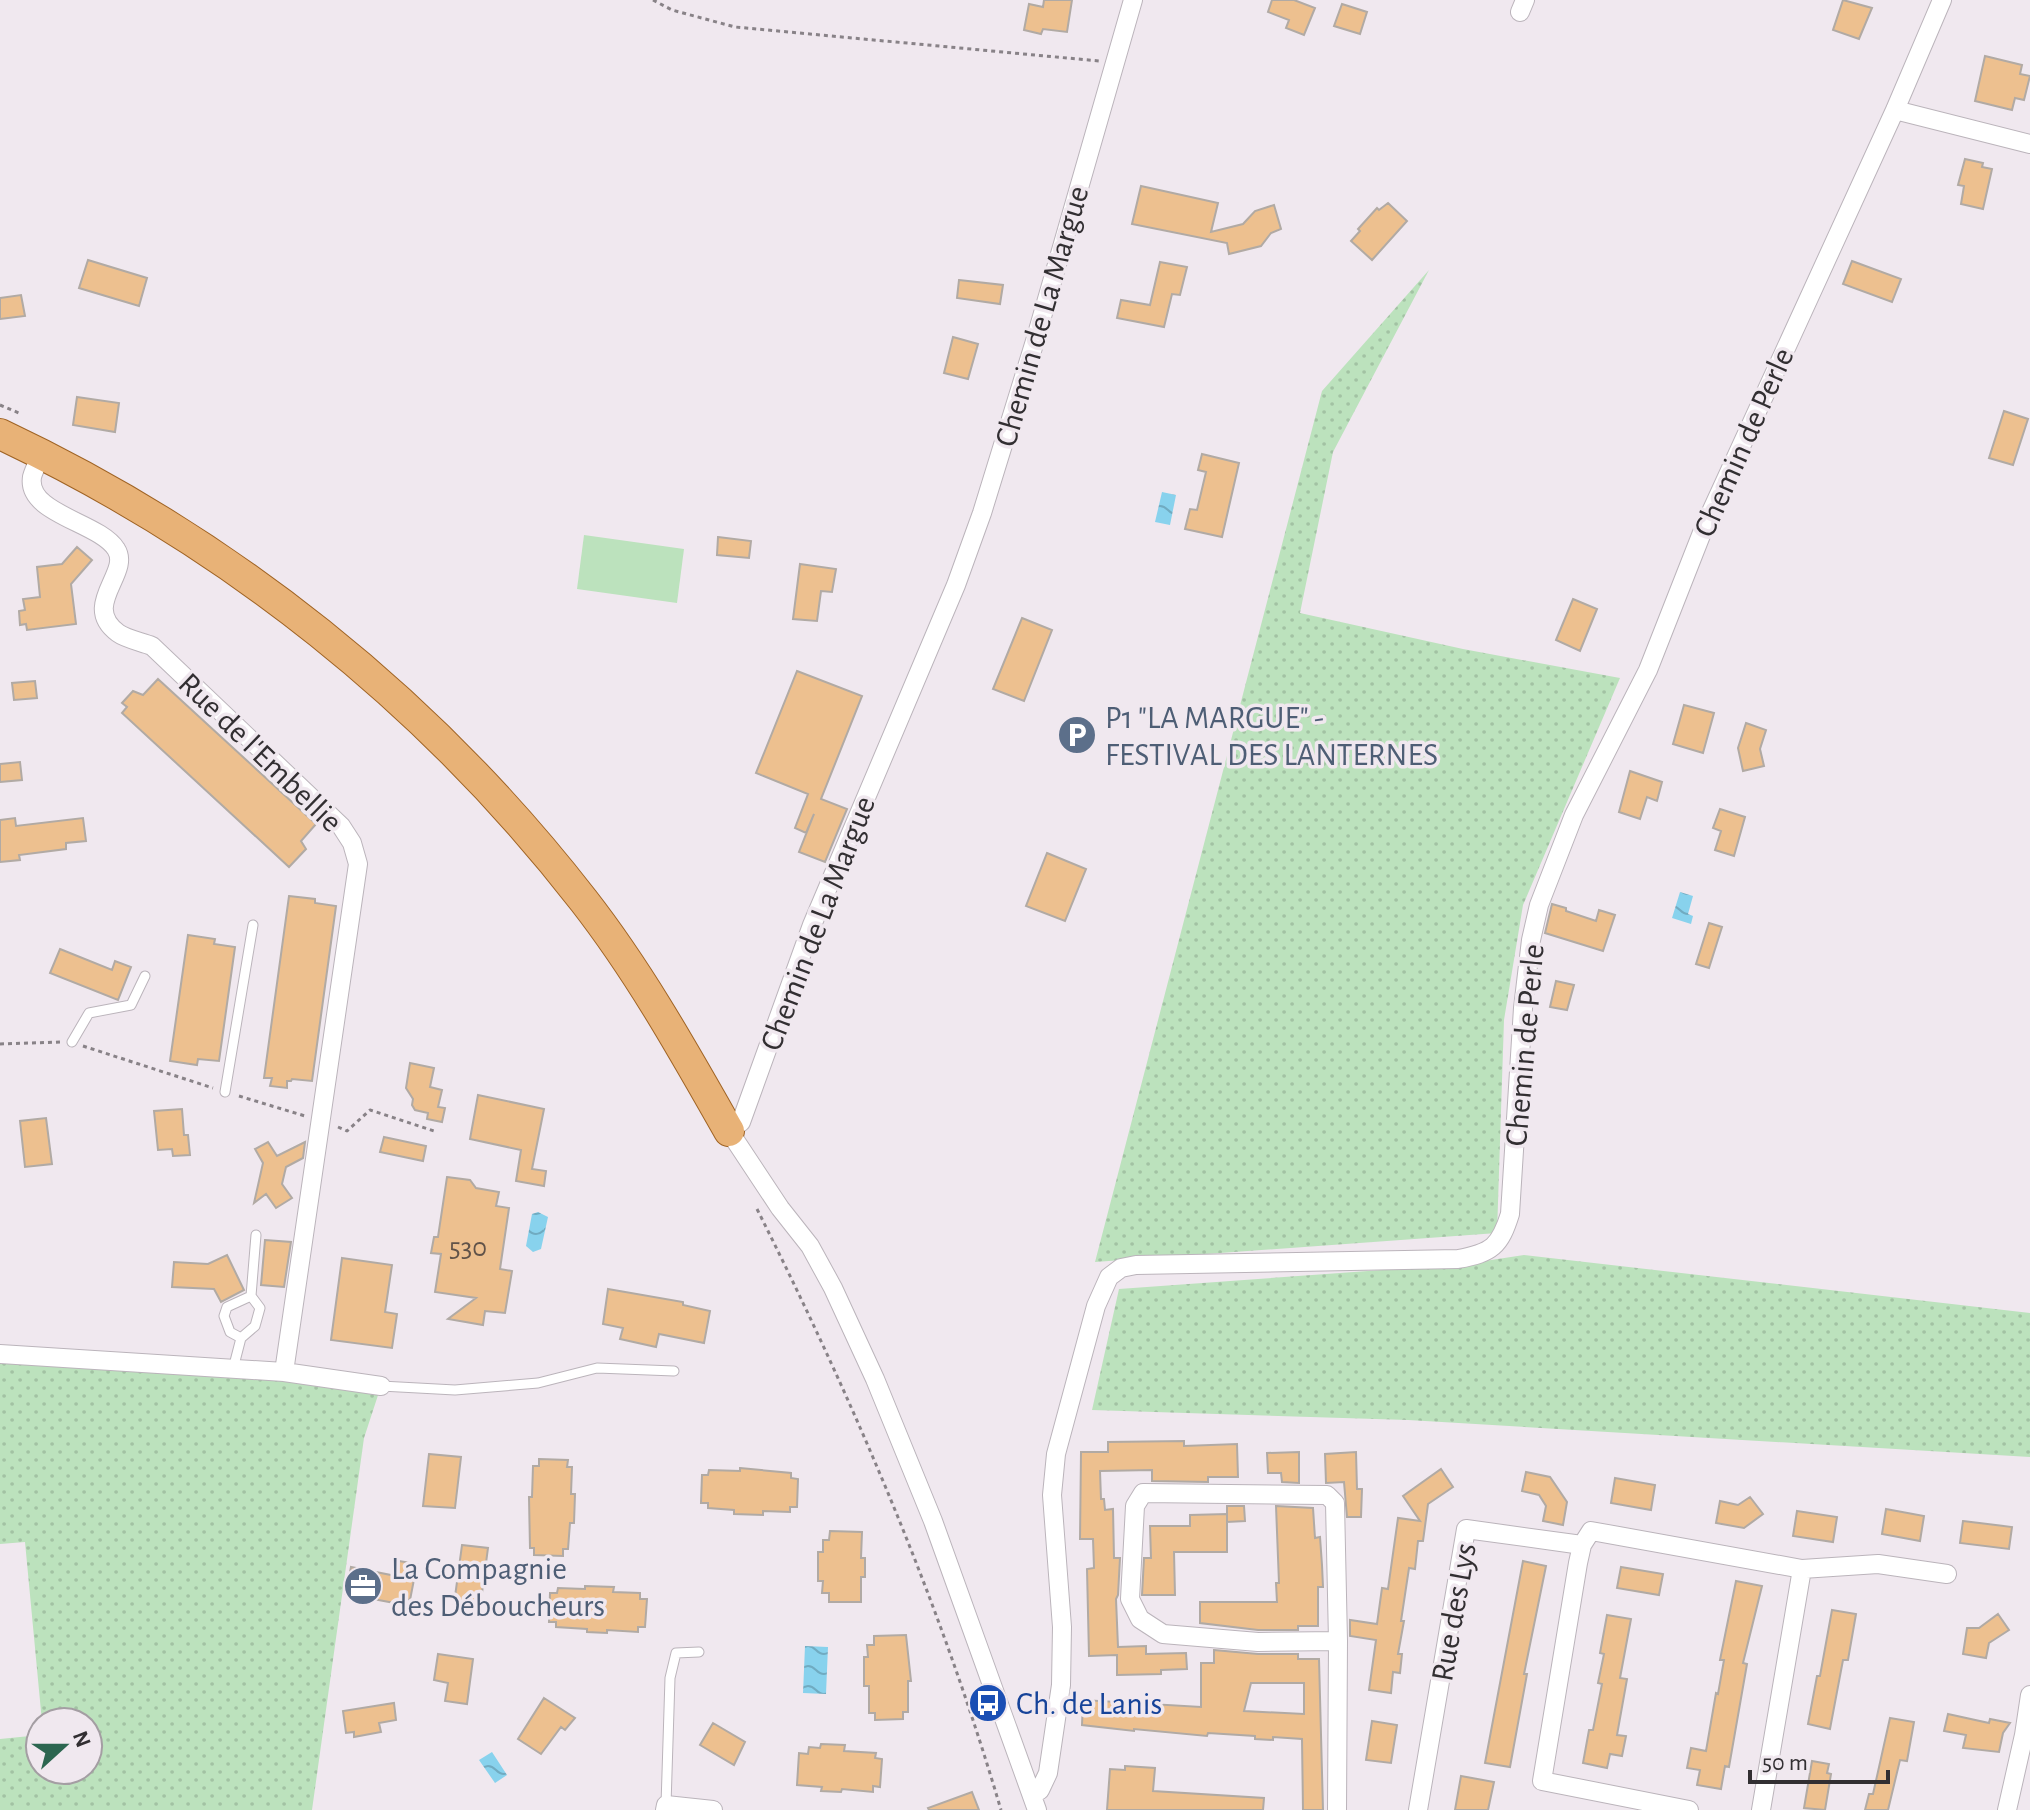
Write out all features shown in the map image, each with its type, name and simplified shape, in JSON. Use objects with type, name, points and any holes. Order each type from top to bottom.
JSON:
[{"type":"main road","points":[[10,424],[42,454],[128,500],[257,583],[348,655],[432,731],[518,820],[585,902],[650,994],[729,1131]]},
{"type":"street","name":"Chemin de La Margue","points":[[729,1131],[741,1122],[812,925],[956,585],[982,513],[1133,0]]},
{"type":"street","name":"Chemin de Perle","points":[[1034,1802],[1048,1773],[1061,1685],[1062,1627],[1052,1495],[1056,1454],[1096,1306],[1109,1277],[1121,1268],[1147,1264],[1458,1259],[1480,1255],[1493,1248],[1503,1236],[1510,1214],[1523,1008],[1531,940],[1539,905],[1574,815],[1648,670],[1733,460],[1895,110],[1942,0]]},
{"type":"street","points":[[1895,110],[2030,144]]},
{"type":"street","name":"Rue de l'Embellie","points":[[42,454],[32,478],[39,500],[105,536],[120,555],[103,605],[107,621],[119,634],[152,646],[341,826],[352,843],[358,864],[284,1372]]},
{"type":"street","points":[[729,1131],[780,1208],[810,1246],[875,1379],[933,1521],[1034,1802]]},
{"type":"street","points":[[0,1354],[284,1372],[381,1386]]},
{"type":"street","points":[[1337,1810],[1338,1641],[1335,1503],[1327,1495],[1143,1493],[1135,1506],[1130,1599],[1140,1619],[1163,1634],[1258,1642],[1338,1641]]},
{"type":"street","name":"Rue des Lys","points":[[1418,1810],[1466,1529],[1582,1545],[1591,1531],[1802,1569],[1878,1564],[1947,1574]]},
{"type":"street","points":[[1582,1545],[1542,1781],[1689,1810]]},
{"type":"street","points":[[1761,1810],[1802,1569]]},
{"type":"street","points":[[2007,1810],[2030,1695]]},
{"type":"street","points":[[665,1807],[713,1810]]},
{"type":"lane","points":[[225,1092],[253,925]]},
{"type":"lane","points":[[72,1042],[89,1013],[131,1005],[145,976]]},
{"type":"lane","points":[[233,1369],[241,1338],[255,1326],[260,1308],[251,1296],[256,1235]]},
{"type":"lane","points":[[241,1338],[230,1332],[224,1316],[227,1307],[251,1296]]},
{"type":"lane","points":[[381,1386],[455,1390],[538,1383],[597,1368],[674,1371]]},
{"type":"lane","points":[[665,1807],[670,1678],[676,1653],[699,1652]]},
{"type":"path","points":[[653,0],[672,10],[735,27],[1114,62]]},
{"type":"path","points":[[0,405],[10,424]]},
{"type":"path","points":[[0,1044],[72,1042],[347,1131],[370,1110],[434,1131]]},
{"type":"path","points":[[752,1200],[841,1381],[906,1537],[980,1738],[1001,1810]]},
{"type":"green space","points":[[1429,270],[1333,452],[1300,613],[1463,649],[1620,678],[1523,905],[1504,1020],[1497,1233],[1095,1262],[1322,391]]},
{"type":"green space","points":[[584,535],[684,549],[677,603],[577,589]]},
{"type":"green space","points":[[1524,1255],[2030,1313],[2030,1457],[1408,1420],[1092,1410],[1119,1289],[1465,1264]]},
{"type":"green space","points":[[0,1354],[381,1386],[364,1438],[312,1810],[0,1810],[0,1739],[24,1737],[24,1786],[104,1786],[104,1706],[40,1706],[25,1542],[0,1544]]},
{"type":"water","points":[[1162,492],[1176,495],[1170,525],[1155,522]]},
{"type":"water","points":[[1680,892],[1693,896],[1688,914],[1693,916],[1691,924],[1672,918]]},
{"type":"water","points":[[538,1212],[548,1217],[541,1249],[533,1252],[526,1246],[532,1214]]},
{"type":"water","points":[[805,1646],[828,1647],[826,1694],[803,1693]]},
{"type":"water","points":[[492,1752],[507,1775],[495,1783],[479,1760]]},
{"type":"building","points":[[1044,0],[1072,0],[1067,32],[1043,29],[1041,34],[1024,30],[1029,4],[1043,7]]},
{"type":"building","points":[[1272,0],[1294,0],[1315,8],[1304,35],[1286,28],[1289,20],[1268,12]]},
{"type":"building","points":[[1843,0],[1872,8],[1859,39],[1833,30]]},
{"type":"building","points":[[1342,4],[1367,12],[1360,34],[1334,26]]},
{"type":"building","points":[[1985,56],[2022,65],[2020,74],[2030,76],[2024,100],[2015,98],[2012,110],[1975,101]]},
{"type":"building","points":[[1965,159],[1983,163],[1982,167],[1992,169],[1983,209],[1961,204],[1964,186],[1958,185]]},
{"type":"building","points":[[1141,186],[1218,203],[1211,232],[1243,224],[1255,211],[1274,205],[1281,229],[1271,233],[1261,246],[1229,254],[1227,243],[1132,224]]},
{"type":"building","points":[[1388,203],[1407,221],[1372,260],[1351,241],[1377,208],[1379,210]]},
{"type":"building","points":[[88,260],[147,278],[139,306],[79,288]]},
{"type":"building","points":[[1852,261],[1901,279],[1892,302],[1843,284]]},
{"type":"building","points":[[1160,262],[1187,267],[1180,295],[1172,294],[1164,327],[1117,318],[1121,300],[1150,305]]},
{"type":"building","points":[[959,280],[1003,285],[1000,304],[957,298]]},
{"type":"building","points":[[21,295],[25,316],[0,319],[0,298]]},
{"type":"building","points":[[953,337],[978,344],[968,379],[944,373]]},
{"type":"building","points":[[77,397],[119,403],[115,432],[73,425]]},
{"type":"building","points":[[2004,411],[2028,419],[2013,465],[1989,458]]},
{"type":"building","points":[[1202,454],[1239,463],[1222,537],[1185,529],[1190,509],[1197,510],[1206,472],[1198,470]]},
{"type":"building","points":[[718,537],[751,541],[749,558],[717,555]]},
{"type":"building","points":[[77,547],[92,560],[71,584],[76,624],[27,630],[26,624],[20,625],[19,611],[25,610],[23,599],[40,597],[37,567],[62,564]]},
{"type":"building","points":[[800,564],[836,569],[832,592],[821,591],[817,621],[793,619]]},
{"type":"building","points":[[1573,599],[1597,609],[1580,651],[1556,640]]},
{"type":"building","points":[[1022,618],[1052,630],[1024,701],[993,689]]},
{"type":"building","points":[[797,671],[862,696],[821,799],[847,809],[825,862],[799,852],[814,814],[806,833],[795,828],[808,794],[756,773]]},
{"type":"building","points":[[158,679],[316,824],[301,841],[306,849],[289,867],[122,713],[127,707],[122,703],[133,691],[143,695]]},
{"type":"building","points":[[35,681],[37,698],[14,700],[12,683]]},
{"type":"building","points":[[1684,705],[1714,713],[1703,753],[1673,744]]},
{"type":"building","points":[[1746,723],[1766,730],[1760,749],[1764,766],[1743,771],[1738,748]]},
{"type":"building","points":[[20,762],[22,780],[0,782],[0,764]]},
{"type":"building","points":[[1630,771],[1662,782],[1657,801],[1647,797],[1640,819],[1619,812]]},
{"type":"building","points":[[1720,809],[1745,817],[1734,856],[1715,850],[1721,831],[1713,828]]},
{"type":"building","points":[[15,818],[16,826],[83,818],[86,841],[66,843],[66,849],[19,855],[20,860],[0,862],[0,820]]},
{"type":"building","points":[[1047,853],[1086,869],[1065,921],[1026,906]]},
{"type":"building","points":[[289,896],[315,899],[315,903],[336,906],[312,1081],[292,1079],[287,1081],[287,1088],[270,1086],[272,1078],[264,1078]]},
{"type":"building","points":[[1552,904],[1596,921],[1599,910],[1615,915],[1603,951],[1545,933]]},
{"type":"building","points":[[1709,923],[1722,927],[1709,968],[1696,964]]},
{"type":"building","points":[[188,935],[215,939],[214,944],[235,947],[219,1061],[198,1059],[197,1065],[170,1061]]},
{"type":"building","points":[[60,949],[112,970],[115,961],[131,967],[118,1000],[50,973]]},
{"type":"building","points":[[1556,981],[1574,985],[1567,1010],[1550,1007]]},
{"type":"building","points":[[410,1063],[434,1068],[430,1087],[442,1090],[438,1107],[445,1108],[442,1122],[427,1119],[428,1113],[415,1110],[412,1105],[413,1099],[406,1088]]},
{"type":"building","points":[[478,1095],[544,1109],[532,1169],[546,1171],[544,1186],[516,1181],[521,1150],[470,1139]]},
{"type":"building","points":[[182,1109],[184,1135],[188,1135],[190,1155],[173,1156],[172,1149],[158,1150],[154,1111]]},
{"type":"building","points":[[46,1118],[52,1164],[25,1167],[20,1121]]},
{"type":"building","points":[[384,1137],[426,1146],[423,1161],[380,1152]]},
{"type":"building","points":[[268,1142],[277,1156],[305,1142],[303,1158],[286,1167],[282,1184],[292,1198],[276,1208],[266,1194],[254,1203],[263,1163],[255,1149]]},
{"type":"building","points":[[447,1177],[470,1180],[476,1188],[499,1192],[496,1206],[509,1208],[500,1269],[512,1271],[505,1313],[485,1311],[483,1325],[448,1319],[476,1298],[435,1292],[441,1254],[431,1253],[434,1237],[438,1237]]},
{"type":"building","points":[[265,1240],[291,1242],[284,1287],[261,1285]]},
{"type":"building","points":[[227,1255],[244,1290],[221,1302],[214,1289],[172,1287],[174,1262],[208,1264]]},
{"type":"building","points":[[342,1258],[392,1265],[385,1312],[397,1314],[392,1348],[331,1340]]},
{"type":"building","points":[[608,1289],[683,1302],[683,1305],[710,1311],[704,1343],[659,1334],[656,1347],[620,1339],[623,1328],[603,1324]]},
{"type":"building","points":[[1184,1441],[1184,1446],[1237,1444],[1238,1477],[1208,1477],[1208,1482],[1152,1481],[1152,1470],[1100,1471],[1101,1499],[1104,1499],[1105,1510],[1113,1509],[1114,1558],[1120,1558],[1116,1599],[1118,1647],[1146,1646],[1146,1654],[1186,1653],[1187,1669],[1161,1670],[1161,1674],[1117,1675],[1117,1655],[1089,1656],[1087,1569],[1094,1568],[1093,1539],[1080,1539],[1081,1452],[1108,1452],[1108,1442]]},
{"type":"building","points":[[1299,1452],[1299,1483],[1282,1482],[1281,1473],[1268,1473],[1267,1453]]},
{"type":"building","points":[[1356,1452],[1357,1489],[1362,1489],[1361,1517],[1347,1517],[1344,1482],[1326,1483],[1325,1454]]},
{"type":"building","points":[[429,1454],[461,1457],[455,1508],[423,1506]]},
{"type":"building","points":[[539,1459],[568,1460],[567,1467],[572,1467],[574,1523],[570,1523],[568,1549],[563,1549],[563,1556],[534,1555],[534,1548],[530,1548],[529,1497],[532,1497],[533,1466],[539,1466]]},
{"type":"building","points":[[740,1468],[791,1473],[791,1478],[798,1479],[797,1507],[790,1507],[790,1512],[763,1511],[763,1515],[734,1514],[734,1510],[708,1508],[708,1503],[701,1503],[702,1475],[708,1475],[709,1470],[740,1471]]},
{"type":"building","points":[[1441,1469],[1453,1487],[1428,1504],[1423,1541],[1418,1541],[1415,1569],[1409,1568],[1398,1654],[1402,1654],[1400,1673],[1393,1672],[1391,1693],[1369,1690],[1376,1640],[1350,1636],[1350,1620],[1377,1624],[1382,1588],[1388,1589],[1398,1518],[1420,1521],[1403,1496]]},
{"type":"building","points":[[1526,1472],[1550,1477],[1567,1502],[1563,1525],[1543,1521],[1546,1506],[1539,1495],[1522,1491]]},
{"type":"building","points":[[1615,1478],[1655,1485],[1651,1510],[1611,1503]]},
{"type":"building","points":[[1750,1497],[1763,1514],[1744,1528],[1716,1523],[1720,1501],[1738,1505]]},
{"type":"building","points":[[1227,1506],[1244,1506],[1245,1521],[1227,1522]]},
{"type":"building","points":[[1276,1506],[1313,1508],[1315,1538],[1320,1537],[1323,1587],[1318,1587],[1318,1626],[1298,1626],[1298,1630],[1258,1630],[1200,1623],[1200,1602],[1277,1602]]},
{"type":"building","points":[[1886,1509],[1924,1516],[1920,1541],[1882,1534]]},
{"type":"building","points":[[1797,1511],[1837,1517],[1833,1542],[1793,1536]]},
{"type":"building","points":[[1227,1514],[1227,1552],[1174,1552],[1175,1595],[1142,1595],[1144,1558],[1151,1558],[1150,1526],[1190,1526],[1190,1515]]},
{"type":"building","points":[[1963,1521],[2012,1527],[2009,1549],[1960,1543]]},
{"type":"building","points":[[830,1531],[862,1532],[861,1558],[865,1558],[865,1577],[861,1577],[861,1602],[829,1602],[829,1593],[822,1593],[823,1581],[818,1581],[818,1552],[823,1552],[823,1540],[829,1540]]},
{"type":"building","points":[[462,1545],[488,1548],[480,1608],[454,1604]]},
{"type":"building","points":[[399,1561],[417,1564],[410,1600],[401,1598],[400,1604],[346,1594],[351,1567],[396,1576]]},
{"type":"building","points":[[1523,1561],[1546,1566],[1524,1674],[1527,1674],[1510,1767],[1485,1763]]},
{"type":"building","points":[[1621,1567],[1663,1574],[1659,1595],[1617,1588]]},
{"type":"building","points":[[1736,1581],[1762,1586],[1743,1663],[1747,1664],[1729,1767],[1725,1766],[1721,1789],[1697,1785],[1700,1770],[1687,1768],[1691,1748],[1706,1751]]},
{"type":"building","points":[[585,1586],[614,1587],[613,1592],[640,1593],[640,1599],[647,1599],[645,1627],[638,1627],[638,1632],[587,1632],[587,1629],[556,1627],[556,1622],[549,1622],[550,1593],[557,1593],[558,1588],[585,1589]]},
{"type":"building","points":[[1832,1610],[1856,1614],[1848,1660],[1843,1660],[1830,1729],[1808,1724]]},
{"type":"building","points":[[1998,1614],[2009,1630],[1989,1643],[1986,1658],[1963,1654],[1967,1628],[1979,1628]]},
{"type":"building","points":[[1607,1615],[1631,1619],[1620,1678],[1627,1679],[1617,1735],[1626,1736],[1622,1756],[1610,1754],[1607,1768],[1583,1763],[1602,1684],[1598,1683],[1604,1654],[1600,1653]]},
{"type":"building","points":[[906,1635],[911,1681],[908,1681],[908,1712],[903,1712],[903,1719],[875,1720],[875,1713],[869,1713],[869,1686],[864,1686],[867,1645],[874,1645],[874,1636]]},
{"type":"building","points":[[1214,1650],[1298,1654],[1298,1659],[1319,1659],[1323,1810],[1303,1810],[1302,1739],[1255,1739],[1255,1736],[1208,1733],[1207,1736],[1082,1725],[1083,1700],[1201,1707],[1201,1663],[1214,1663]],"holes":[[[1251,1683],[1304,1683],[1304,1714],[1244,1711]]]},
{"type":"building","points":[[438,1654],[473,1659],[467,1704],[445,1701],[448,1683],[434,1680]]},
{"type":"building","points":[[544,1698],[575,1718],[565,1730],[561,1727],[541,1754],[518,1739]]},
{"type":"building","points":[[394,1703],[396,1720],[379,1723],[381,1732],[354,1737],[354,1732],[346,1733],[343,1711]]},
{"type":"building","points":[[1948,1714],[1989,1723],[1990,1719],[2010,1723],[2003,1733],[1999,1752],[1963,1748],[1966,1735],[1944,1731]]},
{"type":"building","points":[[1890,1718],[1914,1722],[1907,1761],[1900,1760],[1888,1810],[1865,1810],[1869,1794],[1873,1794]]},
{"type":"building","points":[[1372,1721],[1397,1725],[1391,1763],[1366,1760]]},
{"type":"building","points":[[713,1723],[745,1742],[734,1765],[700,1745]]},
{"type":"building","points":[[821,1744],[845,1745],[844,1751],[876,1753],[875,1758],[882,1759],[880,1787],[873,1786],[873,1792],[842,1789],[841,1792],[797,1785],[799,1753],[808,1754],[809,1747],[820,1748]]},
{"type":"building","points":[[1812,1761],[1829,1764],[1827,1773],[1831,1774],[1825,1810],[1804,1808]]},
{"type":"building","points":[[1125,1766],[1155,1768],[1153,1791],[1264,1798],[1263,1810],[1107,1810],[1110,1769],[1125,1770]]},
{"type":"building","points":[[1461,1776],[1494,1782],[1488,1810],[1455,1810]]},
{"type":"building","points":[[972,1792],[979,1810],[928,1808]]},
{"type":"place","name":"P1 \"LA MARGUE\" - FESTIVAL DES LANTERNES","points":[[1077,735]]},
{"type":"place","name":"La Compagnie des Déboucheurs","points":[[363,1586]]},
{"type":"place","name":"Ch. de Lanis","points":[[988,1703]]}]
